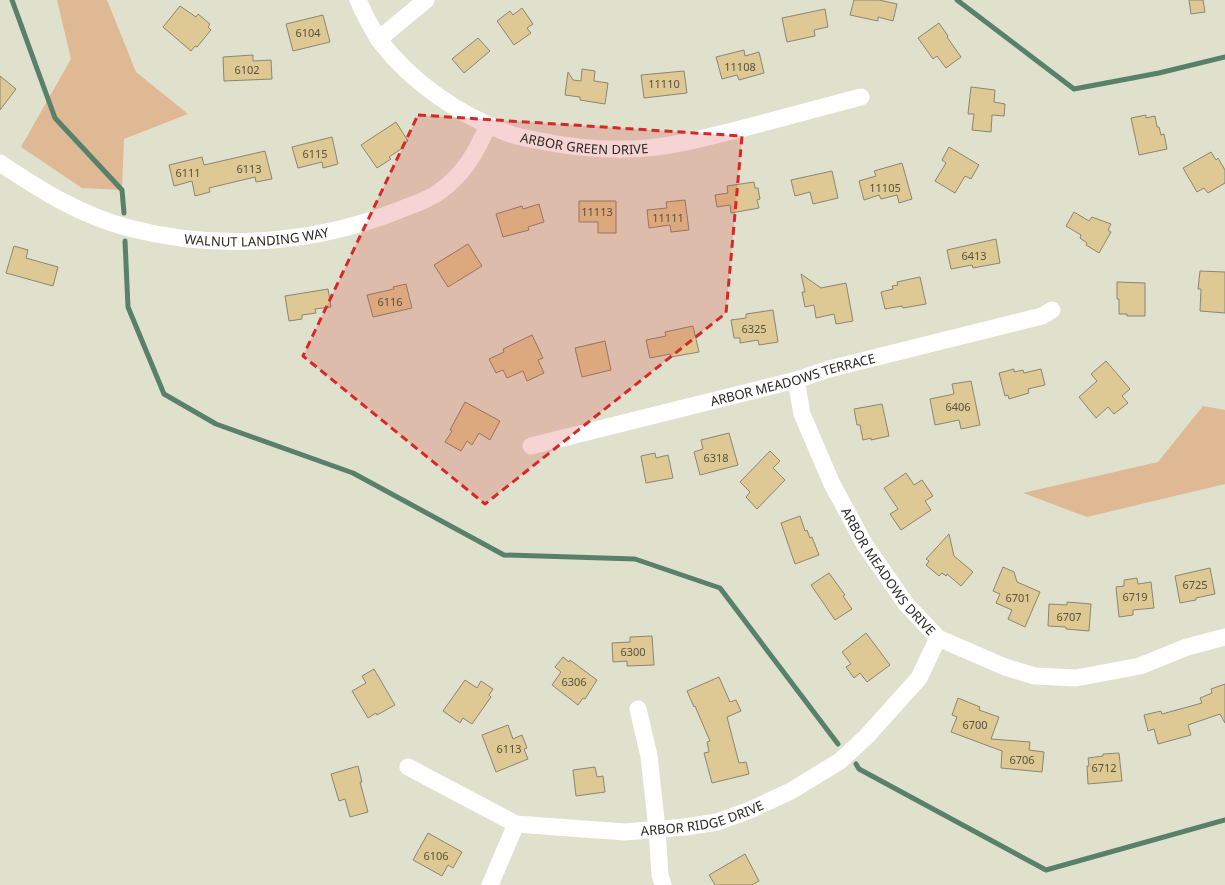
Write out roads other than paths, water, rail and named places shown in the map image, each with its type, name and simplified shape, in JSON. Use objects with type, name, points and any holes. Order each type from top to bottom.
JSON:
[{"type":"street","name":"ARBOR GREEN DRIVE","points":[[358,0],[379,39],[398,62],[419,82],[447,103],[488,125],[511,134],[549,143],[597,150],[657,147],[699,140],[861,97]]},
{"type":"street","points":[[379,39],[426,0]]},
{"type":"street","name":"WALNUT LANDING WAY","points":[[0,163],[33,186],[68,205],[98,218],[128,228],[166,237],[205,241],[284,239],[340,228],[380,217],[427,199],[438,193],[455,178],[470,161],[479,146],[488,125]]},
{"type":"street","name":"ARBOR MEADOWS TERRACE","points":[[531,446],[796,380],[829,369],[1042,316],[1052,310]]},
{"type":"street","name":"ARBOR MEADOWS DRIVE","points":[[796,380],[802,414],[832,484],[865,545],[906,604],[938,638],[1005,666],[1035,676],[1076,678],[1140,666],[1187,647],[1225,638]]},
{"type":"street","name":"ARBOR RIDGE DRIVE","points":[[408,767],[516,824],[625,832],[717,822],[750,810],[791,791],[840,761],[866,737],[919,678],[938,638]]},
{"type":"street","points":[[638,709],[649,756],[658,829],[660,875],[663,885]]},
{"type":"street","points":[[490,885],[516,824]]},
{"type":"waterway","points":[[12,0],[55,118],[122,190],[124,213]]},
{"type":"waterway","points":[[957,0],[1074,89],[1159,73],[1225,57]]},
{"type":"waterway","points":[[125,241],[128,307],[164,394],[216,424],[353,473],[504,555],[635,559],[720,588],[838,744]]},
{"type":"waterway","points":[[856,764],[859,769],[1046,870],[1225,820]]}]
